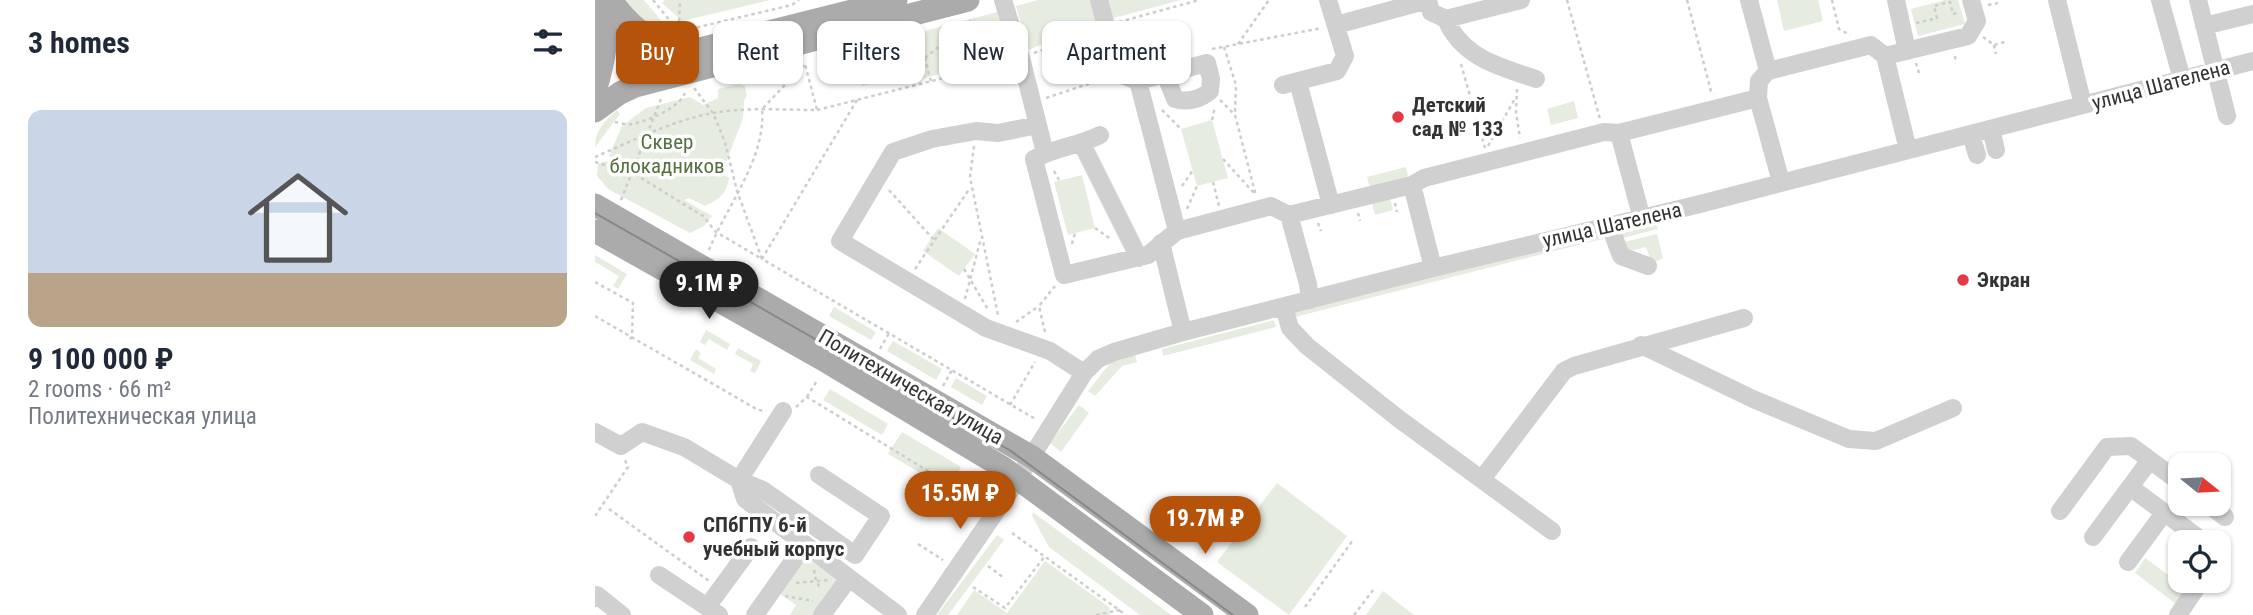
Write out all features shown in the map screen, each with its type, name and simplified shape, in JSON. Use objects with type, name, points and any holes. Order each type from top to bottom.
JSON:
[{"type":"main road","points":[[595,91],[607,44],[604,0]]},
{"type":"main road","points":[[611,0],[636,30],[679,49],[700,50],[896,0]]},
{"type":"main road","points":[[595,111],[635,86],[975,6]]},
{"type":"main road","name":"Политехническая улица","points":[[595,205],[1025,468],[1247,615]]},
{"type":"main road","name":"Политехническая улица","points":[[595,231],[822,359],[992,461],[1025,468],[1202,615]]},
{"type":"street","points":[[1003,0],[1010,21]]},
{"type":"street","points":[[1099,0],[1105,21]]},
{"type":"street","points":[[1328,0],[1345,56],[1337,71],[1290,84],[1331,205]]},
{"type":"street","points":[[1336,25],[1428,0],[1431,12],[1446,19],[1521,0]]},
{"type":"street","points":[[1749,0],[1767,71]]},
{"type":"street","points":[[1896,0],[1907,51]]},
{"type":"street","points":[[2057,0],[2083,105]]},
{"type":"street","points":[[2160,0],[2182,79]]},
{"type":"street","points":[[2198,0],[2227,116]]},
{"type":"street","points":[[1780,182],[1758,98],[1759,81],[1767,71],[1878,51],[1907,51],[1968,36],[1963,27],[1977,21],[1972,4]]},
{"type":"street","points":[[2204,26],[2253,13]]},
{"type":"street","points":[[1446,19],[1453,36],[1473,54],[1536,79]]},
{"type":"street","points":[[1878,51],[1908,150]]},
{"type":"street","name":"улица Шателена","points":[[925,615],[1025,468],[1084,373],[1098,359],[1114,352],[1433,268],[1642,219],[2253,61]]},
{"type":"street","points":[[1169,84],[1175,99],[1182,102],[1204,96],[1210,90],[1211,79],[1207,63],[1191,67]]},
{"type":"street","points":[[1028,84],[1045,153]]},
{"type":"street","points":[[1139,84],[1177,231]]},
{"type":"street","points":[[1100,135],[1082,144],[1045,153],[1034,159],[1064,275],[1148,255],[1177,231],[1258,202],[1290,215],[1412,185],[1424,178],[1523,153],[1758,98]]},
{"type":"street","points":[[1038,125],[998,133],[976,131],[932,139],[893,152],[840,241],[986,328],[1047,350],[1084,373]]},
{"type":"street","points":[[1991,129],[1996,150]]},
{"type":"street","points":[[1612,132],[1642,219]]},
{"type":"street","points":[[1971,134],[1977,155]]},
{"type":"street","points":[[1082,144],[1139,258]]},
{"type":"street","points":[[1412,185],[1433,268]]},
{"type":"street","points":[[1290,215],[1310,300]]},
{"type":"street","points":[[1610,226],[1621,256],[1648,266]]},
{"type":"street","points":[[1161,243],[1183,332]]},
{"type":"street","points":[[1284,307],[1290,328],[1307,346],[1399,419],[1552,531]]},
{"type":"street","points":[[1482,478],[1565,371],[1641,345],[1744,318]]},
{"type":"street","points":[[1641,345],[1753,399],[1849,439],[1863,442],[1876,441],[1953,408]]},
{"type":"street","points":[[739,480],[783,411]]},
{"type":"street","points":[[595,432],[621,446],[642,432],[684,447],[739,480],[763,490],[855,555],[881,516],[819,475]]},
{"type":"street","points":[[2060,511],[2107,447],[2131,446],[2168,473]]},
{"type":"street","points":[[2092,537],[2150,460]]},
{"type":"street","points":[[739,480],[745,499],[898,615]]},
{"type":"street","points":[[2130,488],[2187,530]]},
{"type":"street","points":[[2128,562],[2164,513]]},
{"type":"street","points":[[755,615],[808,546]]},
{"type":"street","points":[[659,575],[713,611],[720,590],[751,547]]},
{"type":"street","points":[[826,610],[849,578]]},
{"type":"street","points":[[2178,615],[2193,593]]},
{"type":"street","points":[[595,598],[597,596],[622,615]]},
{"type":"path","points":[[653,0],[670,21]]},
{"type":"path","points":[[656,5],[659,0]]},
{"type":"path","points":[[679,21],[680,0]]},
{"type":"path","points":[[699,27],[792,5],[799,0]]},
{"type":"path","points":[[1238,44],[1269,0]]},
{"type":"path","points":[[1567,0],[1612,132]]},
{"type":"path","points":[[1687,0],[1711,91],[1727,106]]},
{"type":"path","points":[[1832,0],[1839,29],[1878,51]]},
{"type":"path","points":[[1939,28],[1934,6],[1950,2],[1953,14],[1963,27],[1994,45],[2008,41]]},
{"type":"path","points":[[1953,14],[1972,4]]},
{"type":"path","points":[[964,21],[975,6]]},
{"type":"path","points":[[1902,26],[1937,18]]},
{"type":"path","points":[[935,23],[939,26]]},
{"type":"path","points":[[1202,51],[1336,25]]},
{"type":"path","points":[[1994,45],[1996,54]]},
{"type":"path","points":[[931,81],[925,58],[939,47]]},
{"type":"path","points":[[1224,47],[1236,85],[1235,115],[1258,202]]},
{"type":"path","points":[[1461,63],[1486,151],[1517,94]]},
{"type":"path","points":[[708,253],[754,159],[764,128],[762,109],[805,64],[817,110]]},
{"type":"path","points":[[1515,72],[1516,113],[1523,153]]},
{"type":"path","points":[[595,159],[649,133],[713,113],[762,109],[817,110],[939,79]]},
{"type":"path","points":[[1032,102],[1088,84]]},
{"type":"path","points":[[694,88],[713,113],[725,142],[737,191],[762,259]]},
{"type":"path","points":[[615,122],[630,125],[669,110],[682,100],[687,90]]},
{"type":"path","points":[[1210,90],[1235,115]]},
{"type":"path","points":[[619,203],[662,96]]},
{"type":"path","points":[[762,259],[857,100]]},
{"type":"path","points":[[976,131],[971,186],[1001,332]]},
{"type":"path","points":[[595,159],[633,173],[703,216],[716,232],[1050,428]]},
{"type":"path","points":[[1223,159],[1258,202]]},
{"type":"path","points":[[877,178],[935,240]]},
{"type":"path","points":[[1213,182],[1219,205]]},
{"type":"path","points":[[907,281],[971,186]]},
{"type":"path","points":[[1244,198],[1258,202]]},
{"type":"path","points":[[1185,213],[1196,210]]},
{"type":"path","points":[[961,313],[982,235]]},
{"type":"path","points":[[964,269],[1001,332]]},
{"type":"path","points":[[1001,332],[1039,306],[1064,275]]},
{"type":"path","points":[[595,282],[633,303],[632,337],[628,341]]},
{"type":"path","points":[[1010,405],[1047,350],[1039,306]]},
{"type":"path","points":[[595,317],[758,410],[792,410],[807,397],[819,377]]},
{"type":"path","points":[[878,352],[889,333]]},
{"type":"path","points":[[941,388],[952,370]]},
{"type":"path","points":[[807,397],[985,506]]},
{"type":"path","points":[[596,514],[628,467],[621,446]]},
{"type":"path","points":[[609,509],[720,590]]},
{"type":"path","points":[[1012,533],[1126,615]]},
{"type":"path","points":[[1305,607],[1353,540]]},
{"type":"path","points":[[918,544],[945,562]]},
{"type":"path","points":[[808,546],[826,610]]},
{"type":"path","points":[[973,587],[1005,608],[1045,556]]},
{"type":"path","points":[[988,566],[1004,578]]},
{"type":"path","points":[[774,587],[849,578]]},
{"type":"path","points":[[774,587],[826,610]]},
{"type":"path","points":[[1354,615],[1374,589]]},
{"type":"path","points":[[1095,615],[1120,610]]},
{"type":"green space","points":[[625,0],[644,0],[662,21],[645,21]]},
{"type":"green space","points":[[664,0],[770,0],[682,21],[662,3]]},
{"type":"green space","points":[[1038,0],[1095,0],[1100,21],[1042,21],[1042,44],[1028,50],[1028,21],[1020,21],[1016,6]]},
{"type":"green space","points":[[1105,0],[1181,0],[1110,19]]},
{"type":"green space","points":[[1777,0],[1818,0],[1823,21],[1784,31]]},
{"type":"green space","points":[[1945,0],[1958,0],[1965,24],[1918,36],[1911,9]]},
{"type":"green space","points":[[1001,11],[1003,19],[1002,21],[963,21]]},
{"type":"green space","points":[[939,27],[939,74],[925,78],[925,31]]},
{"type":"green space","name":"Сквер блокадников","points":[[739,84],[745,86],[747,96],[744,100],[743,118],[722,173],[729,178],[724,192],[705,206],[689,198],[684,200],[712,216],[704,226],[690,233],[608,189],[597,176],[598,164],[617,162],[609,156],[622,126],[646,108],[690,97],[703,105],[718,98],[718,89]]},
{"type":"green space","points":[[1574,101],[1578,118],[1551,125],[1547,109]]},
{"type":"green space","points":[[617,110],[620,114],[595,147],[599,131]]},
{"type":"green space","points":[[1212,120],[1228,178],[1197,186],[1181,129]]},
{"type":"green space","points":[[1406,167],[1409,181],[1371,191],[1367,177]]},
{"type":"green space","points":[[1082,175],[1095,228],[1068,235],[1054,182]]},
{"type":"green space","points":[[1389,195],[1393,210],[1375,215],[1371,199]]},
{"type":"green space","points":[[1656,223],[1658,229],[1623,238],[1625,230]]},
{"type":"green space","points":[[938,228],[975,254],[959,276],[923,251]]},
{"type":"green space","points":[[1601,232],[1610,237],[1291,318],[1293,311]]},
{"type":"green space","points":[[1657,234],[1663,258],[1654,263],[1646,247],[1626,252],[1620,243]]},
{"type":"green space","points":[[595,255],[627,274],[618,289],[613,286],[619,276],[595,262]]},
{"type":"green space","points":[[834,307],[876,332],[871,340],[829,316]]},
{"type":"green space","points":[[1274,320],[1276,327],[1163,356],[1162,349]]},
{"type":"green space","points":[[706,330],[730,344],[727,350],[709,339],[705,345],[700,342]]},
{"type":"green space","points":[[893,341],[942,369],[936,380],[887,351]]},
{"type":"green space","points":[[738,348],[761,361],[755,373],[750,371],[753,364],[735,354]]},
{"type":"green space","points":[[696,349],[701,353],[698,358],[716,369],[714,374],[690,360]]},
{"type":"green space","points":[[1135,354],[1137,362],[1122,366],[1095,396],[1088,391],[1111,362]]},
{"type":"green space","points":[[956,378],[987,396],[982,405],[951,387]]},
{"type":"green space","points":[[830,389],[888,424],[882,435],[823,400]]},
{"type":"green space","points":[[1079,405],[1089,413],[1061,452],[1050,443]]},
{"type":"green space","points":[[902,432],[961,467],[948,489],[888,454]]},
{"type":"green space","points":[[1277,483],[1347,536],[1289,615],[1217,562]]},
{"type":"green space","points":[[1033,512],[1171,615],[1140,615],[1049,547],[1032,516]]},
{"type":"green space","points":[[997,535],[1004,540],[948,615],[937,615]]},
{"type":"green space","points":[[804,556],[840,581],[815,615],[790,615],[796,605],[779,593]]},
{"type":"green space","points":[[2145,558],[2168,575],[2168,593],[2189,593],[2180,607],[2135,573]]},
{"type":"green space","points":[[1045,561],[1109,607],[1110,615],[957,615],[974,590],[1007,613]]},
{"type":"green space","points":[[1383,591],[1414,615],[1366,615]]},
{"type":"tram line","points":[[595,213],[1011,451],[1233,615]]},
{"type":"place","name":"Детский сад № 133","points":[[1398,117]]},
{"type":"place","name":"Экран","points":[[1963,280]]},
{"type":"place","name":"СПбГПУ 6-й учебный корпус","points":[[689,537]]}]
